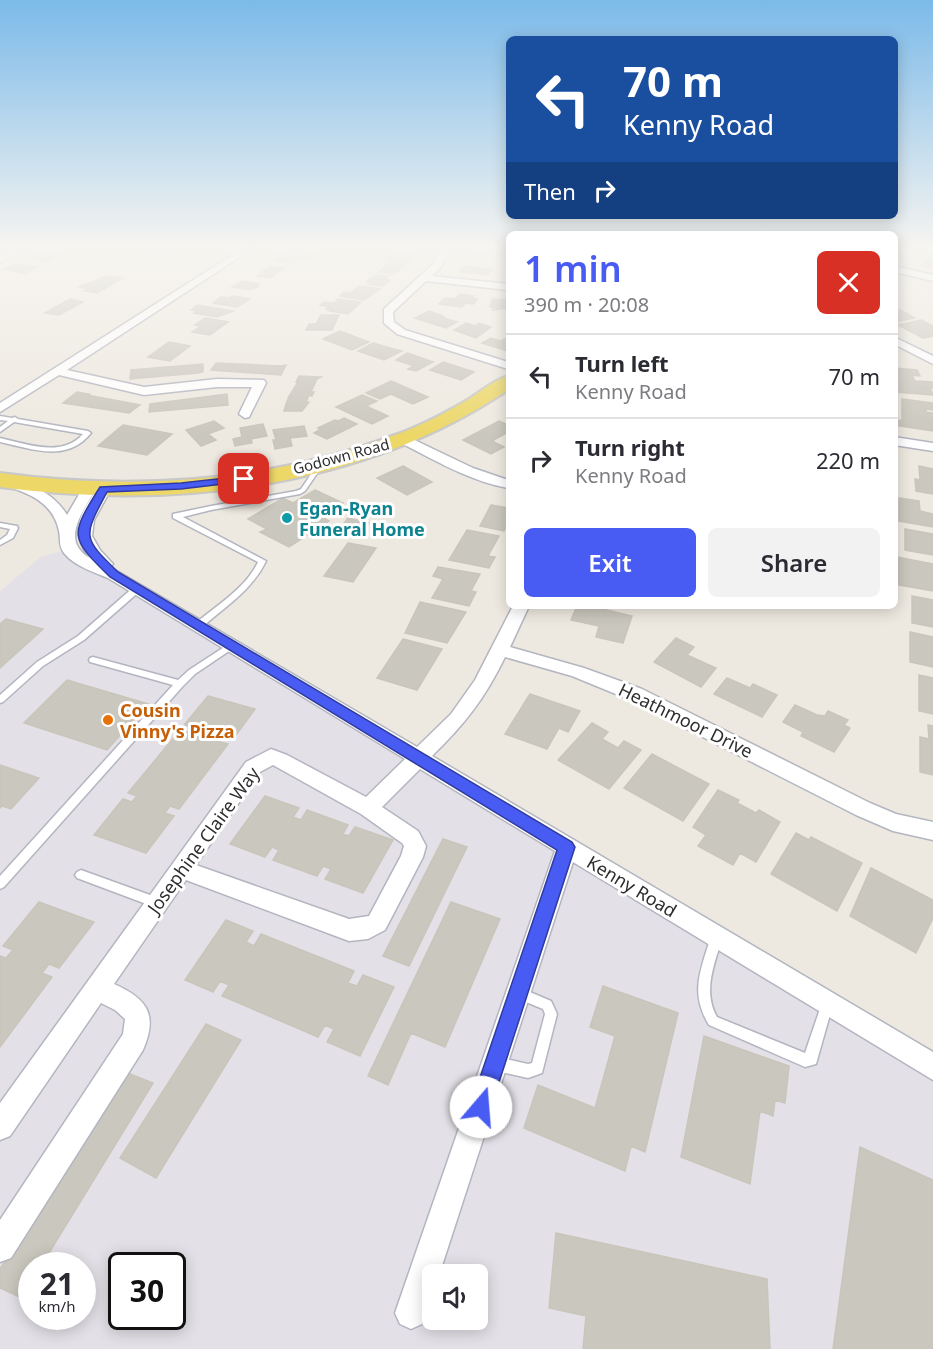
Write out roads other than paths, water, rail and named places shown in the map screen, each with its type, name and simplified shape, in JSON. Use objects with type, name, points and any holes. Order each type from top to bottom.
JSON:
[{"type":"main road","name":"Godown Road","points":[[96,489],[153,488],[213,483],[320,464],[404,439],[454,416],[506,383]]},
{"type":"main road","name":"Kenny Road","points":[[0,480],[32,485],[96,489]]},
{"type":"street","points":[[0,408],[152,310]]},
{"type":"street","points":[[389,310],[389,324],[401,332],[506,365]]},
{"type":"street","points":[[898,342],[933,362]]},
{"type":"street","points":[[56,371],[144,391],[217,383],[260,383],[245,414]]},
{"type":"street","points":[[404,439],[454,466],[506,484]]},
{"type":"street","points":[[898,442],[933,447]]},
{"type":"street","name":"Kenny Road","points":[[0,480],[35,492],[52,502],[60,512],[65,528],[64,539],[68,548],[88,563],[138,588],[933,1068]]},
{"type":"street","points":[[65,528],[96,489]]},
{"type":"street","name":"Kenny Road","points":[[96,489],[83,531],[84,540],[89,550],[114,575]]},
{"type":"street","points":[[181,869],[349,930],[368,928],[377,923],[412,857],[415,846],[410,837],[368,808],[458,719],[483,683],[520,609]]},
{"type":"street","name":"Heathmoor Drive","points":[[501,650],[578,672],[635,694],[863,809],[893,822],[933,831]]},
{"type":"street","name":"Josephine Claire Way","points":[[0,1126],[252,767],[271,757],[280,760],[368,808]]},
{"type":"street","points":[[411,1313],[567,847]]},
{"type":"street","points":[[0,1247],[134,1041],[140,1028],[129,1002],[97,989]]},
{"type":"lane","points":[[0,418],[88,433],[74,446],[59,450],[0,441]]},
{"type":"lane","points":[[0,430],[15,419]]},
{"type":"lane","points":[[199,625],[260,569],[262,561],[176,516],[298,493],[303,490],[320,464]]},
{"type":"lane","points":[[0,525],[14,528],[10,536],[0,543]]},
{"type":"lane","points":[[0,700],[40,664],[81,638],[138,588]]},
{"type":"lane","points":[[0,884],[180,684],[192,672],[232,645]]},
{"type":"lane","points":[[93,660],[180,684]]},
{"type":"lane","points":[[81,875],[157,903]]},
{"type":"lane","points":[[717,936],[702,998],[705,1010],[713,1021],[805,1059],[812,1059],[827,1003]]},
{"type":"lane","points":[[495,1063],[528,1071],[537,1068],[551,1014],[547,1005],[518,993]]},
{"type":"place","name":"Egan-Ryan Funeral Home","points":[[287,518]]},
{"type":"place","name":"Cousin Vinny's Pizza","points":[[108,720]]}]
